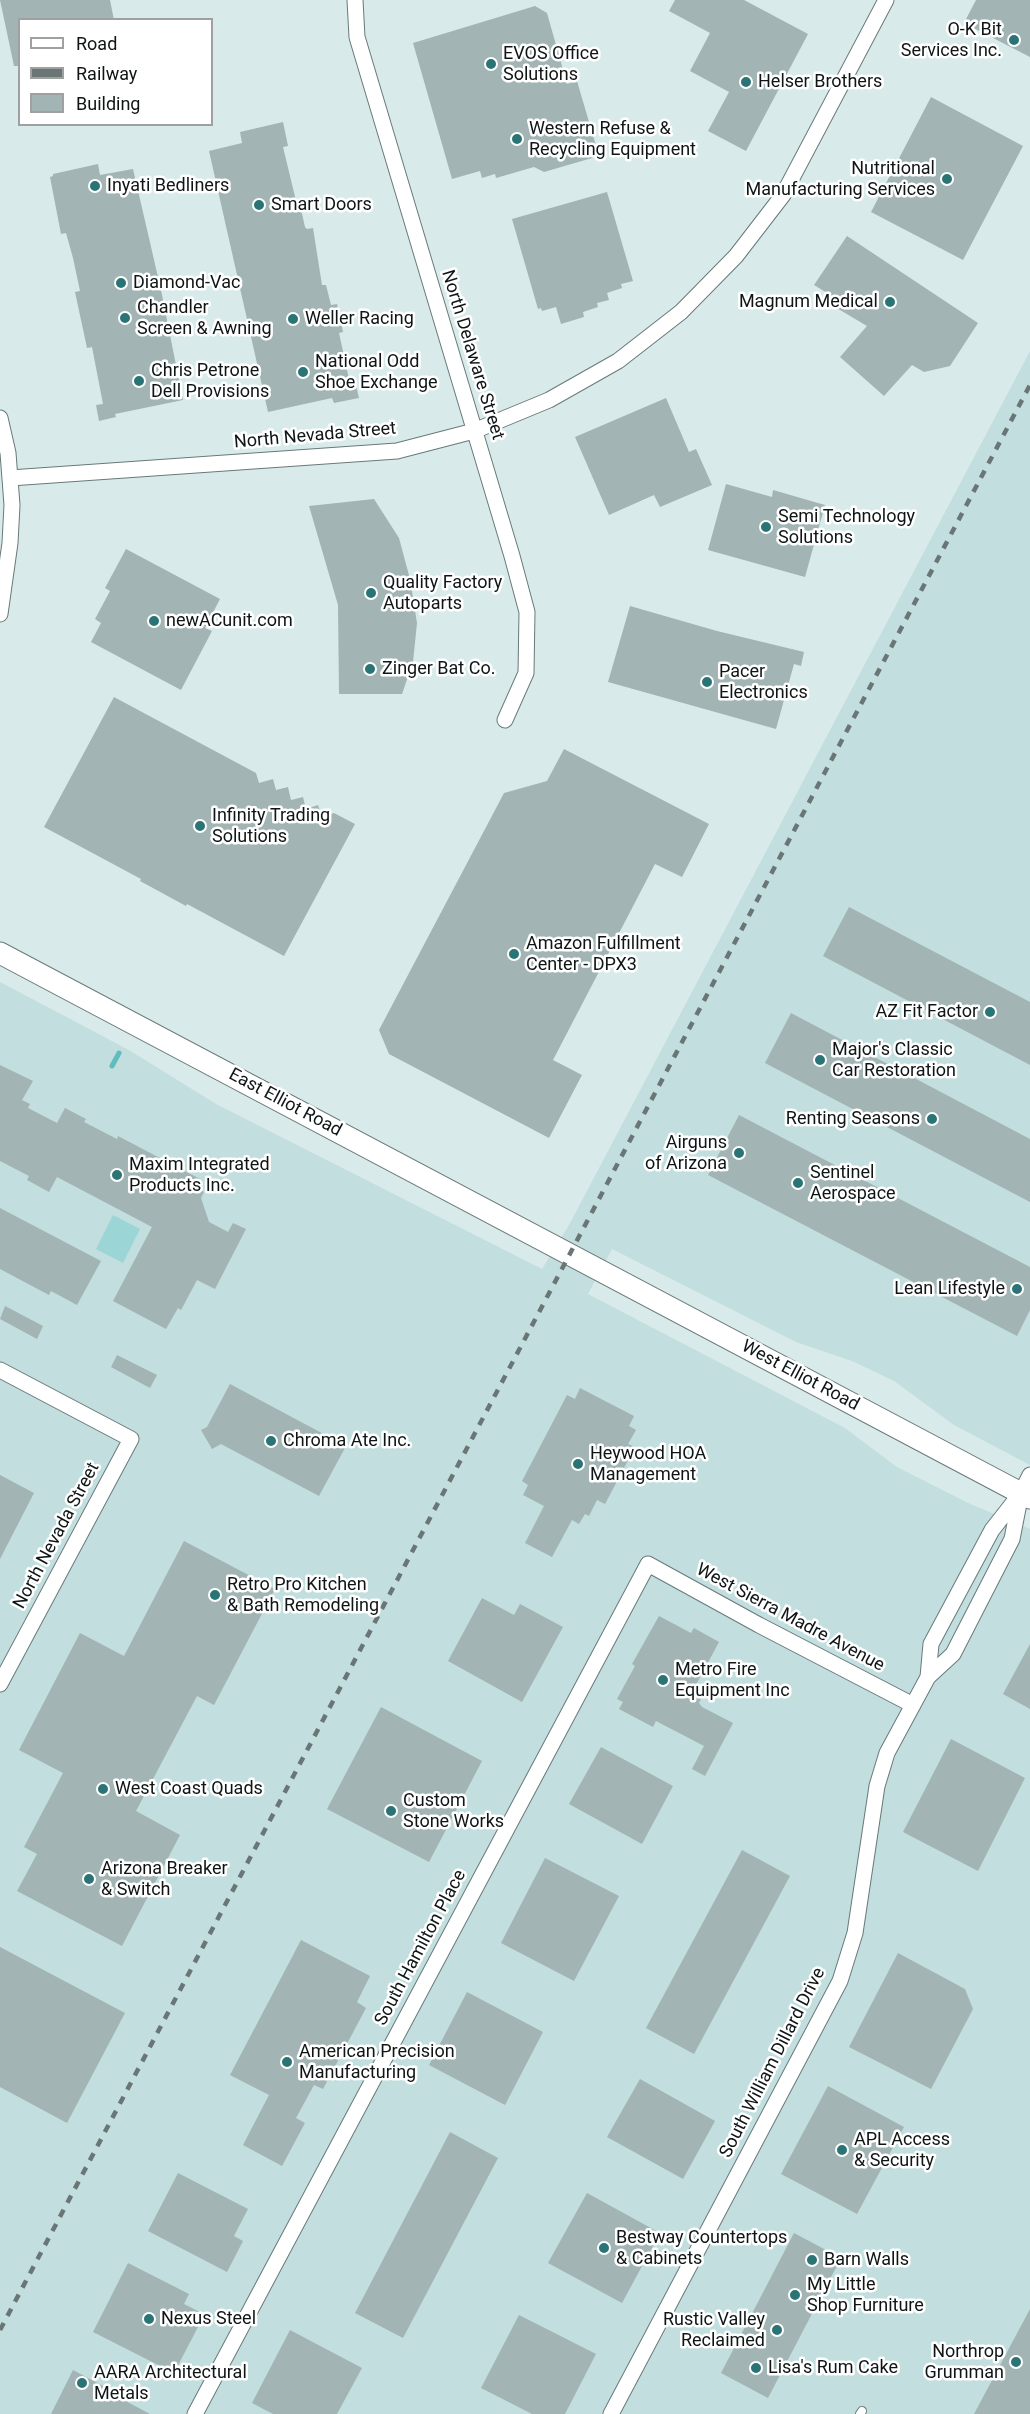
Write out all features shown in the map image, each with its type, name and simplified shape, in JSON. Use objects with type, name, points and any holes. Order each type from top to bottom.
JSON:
[{"type":"main road","name":"East Elliot Road","points":[[0,953],[570,1254]]},
{"type":"main road","name":"West Elliot Road","points":[[570,1254],[1027,1488]]},
{"type":"street","name":"North Delaware Street","points":[[355,0],[357,37],[512,556],[526,612],[526,673],[505,720]]},
{"type":"street","name":"North Nevada Street","points":[[10,478],[397,451],[474,431],[549,400],[618,362],[681,312],[736,256],[783,195],[886,0]]},
{"type":"street","points":[[0,418],[8,453],[12,505],[10,543],[0,614]]},
{"type":"street","name":"North Nevada Street","points":[[0,1370],[131,1438],[0,1684]]},
{"type":"street","name":"South William Dillard Drive","points":[[928,1677],[931,1644],[992,1530],[1027,1488]]},
{"type":"street","name":"South William Dillard Drive","points":[[612,2414],[840,1981],[855,1933],[877,1786],[887,1753],[928,1677],[953,1654],[1012,1539],[1027,1488]]},
{"type":"street","name":"West Sierra Madre Avenue","points":[[648,1564],[913,1705]]},
{"type":"street","name":"South Hamilton Place","points":[[195,2414],[648,1564]]},
{"type":"shaded area","points":[[1030,351],[1030,1465],[954,1425],[894,1381],[852,1361],[796,1342],[612,1249],[588,1294],[845,1428],[897,1467],[968,1503],[1030,1529],[1030,2414],[0,2414],[0,982],[129,1050],[216,1104],[542,1269],[569,1225]]},
{"type":"shaded area","points":[[113,1215],[140,1229],[123,1263],[96,1249]]},
{"type":"building","points":[[0,0],[110,0],[114,18],[18,18],[18,66],[14,66]]},
{"type":"building","name":"Helser Brothers","points":[[675,0],[744,0],[808,34],[746,151],[708,131],[729,92],[690,71],[710,33],[669,11]]},
{"type":"building","name":"O-K Bit Services Inc.","points":[[976,0],[1030,0],[1030,57],[964,23]]},
{"type":"building","points":[[535,6],[547,13],[567,84],[577,81],[599,156],[544,172],[534,167],[496,178],[495,174],[482,178],[480,171],[452,179],[413,43]]},
{"type":"building","name":"Nutritional Manufacturing Services","points":[[931,97],[1023,146],[963,260],[871,212]]},
{"type":"building","points":[[283,122],[288,146],[283,147],[297,205],[300,205],[305,227],[313,228],[322,285],[326,285],[331,305],[337,304],[343,332],[339,333],[349,379],[354,377],[359,398],[334,403],[332,398],[268,412],[209,151],[242,143],[240,132]]},
{"type":"building","points":[[98,164],[100,175],[133,169],[183,400],[115,414],[116,417],[99,421],[96,405],[103,404],[92,347],[87,348],[75,292],[80,291],[73,258],[66,233],[61,234],[50,177],[53,174]]},
{"type":"building","points":[[607,192],[633,281],[621,284],[622,288],[607,293],[609,300],[597,303],[598,307],[583,312],[584,317],[561,324],[556,307],[542,311],[541,308],[538,309],[512,219]]},
{"type":"building","name":"Magnum Medical","points":[[847,236],[978,323],[950,366],[924,372],[912,365],[884,396],[840,357],[867,326],[835,307],[837,304],[830,299],[832,296],[814,285]]},
{"type":"building","points":[[666,398],[689,452],[696,449],[712,485],[660,507],[654,495],[609,515],[575,437]]},
{"type":"building","name":"Semi Technology Solutions","points":[[726,484],[772,497],[773,490],[825,505],[805,577],[708,550]]},
{"type":"building","points":[[374,499],[399,538],[410,579],[417,623],[413,662],[402,694],[339,694],[338,605],[309,506]]},
{"type":"building","name":"newACunit.com","points":[[126,549],[220,599],[205,628],[212,631],[181,690],[91,642],[101,623],[95,619],[110,591],[105,588]]},
{"type":"building","points":[[630,606],[717,631],[804,652],[801,666],[794,664],[776,729],[608,682]]},
{"type":"building","name":"Infinity Trading Solutions","points":[[114,697],[256,773],[259,783],[273,779],[276,790],[288,787],[291,800],[303,797],[306,809],[318,805],[322,817],[334,813],[355,824],[284,956],[187,904],[186,906],[44,827]]},
{"type":"building","name":"Amazon Fulfillment Center - DPX3","points":[[564,749],[709,824],[682,877],[655,864],[553,1060],[582,1075],[549,1138],[389,1054],[379,1030],[504,793],[547,781]]},
{"type":"building","points":[[849,907],[1030,1002],[1030,1065],[823,956]]},
{"type":"building","points":[[791,1013],[1030,1139],[1030,1202],[765,1063]]},
{"type":"building","points":[[0,1065],[33,1081],[22,1100],[30,1104],[28,1108],[57,1123],[65,1108],[86,1119],[84,1122],[117,1139],[118,1136],[200,1179],[196,1187],[204,1192],[201,1198],[209,1222],[228,1232],[233,1223],[246,1229],[215,1289],[197,1280],[181,1310],[178,1308],[166,1329],[113,1301],[152,1227],[57,1177],[49,1192],[27,1180],[29,1176],[0,1161]]},
{"type":"building","points":[[739,1115],[1030,1267],[1030,1310],[1017,1336],[708,1175]]},
{"type":"building","points":[[0,1208],[101,1261],[77,1305],[51,1291],[49,1295],[0,1269]]},
{"type":"building","points":[[5,1306],[43,1326],[37,1339],[0,1319]]},
{"type":"building","points":[[117,1355],[157,1375],[150,1388],[111,1367]]},
{"type":"building","name":"Chroma Ate Inc.","points":[[230,1384],[346,1446],[319,1496],[221,1444],[212,1449],[201,1430],[207,1427]]},
{"type":"building","name":"Heywood HOA Management","points":[[580,1388],[634,1416],[629,1426],[636,1430],[628,1444],[635,1447],[605,1504],[597,1500],[589,1516],[585,1514],[579,1524],[572,1520],[552,1557],[525,1543],[544,1506],[523,1495],[528,1485],[522,1481],[567,1395],[575,1399]]},
{"type":"building","points":[[0,1475],[34,1493],[0,1559]]},
{"type":"building","points":[[184,1541],[275,1589],[214,1705],[197,1696],[136,1811],[180,1835],[122,1946],[17,1891],[37,1854],[24,1847],[63,1773],[19,1750],[80,1633],[124,1656]]},
{"type":"building","points":[[482,1598],[514,1615],[520,1604],[563,1627],[522,1702],[448,1661]]},
{"type":"building","name":"Metro Fire Equipment Inc","points":[[659,1616],[691,1633],[694,1628],[719,1642],[691,1694],[701,1699],[699,1703],[702,1707],[733,1723],[705,1776],[692,1769],[704,1746],[656,1721],[653,1727],[619,1709],[623,1702],[617,1699],[635,1666],[632,1664]]},
{"type":"building","points":[[1030,1644],[1030,1709],[1003,1694]]},
{"type":"building","points":[[381,1707],[482,1761],[429,1862],[327,1809]]},
{"type":"building","points":[[951,1739],[1025,1778],[978,1871],[903,1832]]},
{"type":"building","points":[[601,1747],[673,1786],[642,1844],[569,1804]]},
{"type":"building","points":[[742,1850],[790,1876],[694,2054],[646,2028]]},
{"type":"building","points":[[545,1858],[619,1896],[574,1981],[501,1943]]},
{"type":"building","points":[[301,1940],[370,1976],[357,2002],[366,2008],[323,2089],[314,2085],[296,2118],[305,2123],[282,2166],[243,2145],[269,2095],[230,2075]]},
{"type":"building","points":[[0,1947],[125,2013],[67,2123],[0,2087]]},
{"type":"building","points":[[898,1953],[965,1989],[973,2009],[931,2089],[849,2047]]},
{"type":"building","points":[[467,1992],[543,2032],[505,2105],[429,2065]]},
{"type":"building","points":[[640,2079],[715,2121],[683,2179],[607,2137]]},
{"type":"building","name":"APL Access & Security","points":[[828,2086],[904,2127],[857,2214],[781,2174]]},
{"type":"building","points":[[450,2132],[498,2158],[403,2338],[355,2313]]},
{"type":"building","points":[[178,2173],[248,2209],[234,2236],[243,2241],[227,2272],[148,2231]]},
{"type":"building","name":"Bestway Countertops & Cabinets","points":[[587,2193],[660,2233],[622,2303],[548,2263]]},
{"type":"building","points":[[794,2233],[841,2258],[768,2398],[721,2373]]},
{"type":"building","name":"Nexus Steel","points":[[128,2263],[189,2294],[184,2304],[202,2313],[195,2326],[198,2327],[174,2373],[93,2332]]},
{"type":"building","name":"Northrop Grumman","points":[[1030,2309],[1030,2414],[974,2414]]},
{"type":"building","points":[[519,2315],[596,2354],[565,2414],[532,2414],[481,2388]]},
{"type":"building","points":[[290,2330],[362,2368],[337,2414],[273,2414],[252,2403]]},
{"type":"building","name":"AARA Architectural Metals","points":[[73,2370],[120,2395],[118,2397],[150,2414],[51,2414]]},
{"type":"waterway","points":[[112,1066],[119,1053]]},
{"type":"railway","points":[[0,2330],[1030,385]]},
{"type":"place","name":"O-K Bit Services Inc.","points":[[1014,40]]},
{"type":"place","name":"EVOS Office Solutions","points":[[491,64]]},
{"type":"place","name":"Helser Brothers","points":[[746,82]]},
{"type":"place","name":"Western Refuse & Recycling Equipment","points":[[517,139]]},
{"type":"place","name":"Nutritional Manufacturing Services","points":[[947,179]]},
{"type":"place","name":"Inyati Bedliners","points":[[95,186]]},
{"type":"place","name":"Smart Doors","points":[[259,205]]},
{"type":"place","name":"Diamond-Vac","points":[[121,283]]},
{"type":"place","name":"Magnum Medical","points":[[890,302]]},
{"type":"place","name":"Chandler Screen & Awning","points":[[125,318]]},
{"type":"place","name":"Weller Racing","points":[[293,319]]},
{"type":"place","name":"National Odd Shoe Exchange","points":[[303,372]]},
{"type":"place","name":"Chris Petrone Dell Provisions","points":[[139,381]]},
{"type":"place","name":"Semi Technology Solutions","points":[[766,527]]},
{"type":"place","name":"Quality Factory Autoparts","points":[[371,593]]},
{"type":"place","name":"newACunit.com","points":[[154,621]]},
{"type":"place","name":"Zinger Bat Co.","points":[[370,669]]},
{"type":"place","name":"Pacer Electronics","points":[[707,682]]},
{"type":"place","name":"Infinity Trading Solutions","points":[[200,826]]},
{"type":"place","name":"Amazon Fulfillment Center - DPX3","points":[[514,954]]},
{"type":"place","name":"AZ Fit Factor","points":[[990,1012]]},
{"type":"place","name":"Major's Classic Car Restoration","points":[[820,1060]]},
{"type":"place","name":"Renting Seasons","points":[[932,1119]]},
{"type":"place","name":"Airguns of Arizona","points":[[739,1153]]},
{"type":"place","name":"Maxim Integrated Products Inc.","points":[[117,1175]]},
{"type":"place","name":"Sentinel Aerospace","points":[[798,1183]]},
{"type":"place","name":"Lean Lifestyle","points":[[1017,1289]]},
{"type":"place","name":"Chroma Ate Inc.","points":[[271,1441]]},
{"type":"place","name":"Heywood HOA Management","points":[[578,1464]]},
{"type":"place","name":"Retro Pro Kitchen & Bath Remodeling","points":[[215,1595]]},
{"type":"place","name":"Metro Fire Equipment Inc","points":[[663,1680]]},
{"type":"place","name":"West Coast Quads","points":[[103,1789]]},
{"type":"place","name":"Custom Stone Works","points":[[391,1811]]},
{"type":"place","name":"Arizona Breaker & Switch","points":[[89,1879]]},
{"type":"place","name":"American Precision Manufacturing","points":[[287,2062]]},
{"type":"place","name":"APL Access & Security","points":[[842,2150]]},
{"type":"place","name":"Bestway Countertops & Cabinets","points":[[604,2248]]},
{"type":"place","name":"Barn Walls","points":[[812,2260]]},
{"type":"place","name":"My Little Shop Furniture","points":[[795,2295]]},
{"type":"place","name":"Nexus Steel","points":[[149,2319]]},
{"type":"place","name":"Rustic Valley Reclaimed","points":[[777,2330]]},
{"type":"place","name":"Northrop Grumman","points":[[1016,2362]]},
{"type":"place","name":"Lisa's Rum Cake","points":[[756,2368]]},
{"type":"place","name":"AARA Architectural Metals","points":[[82,2383]]}]
